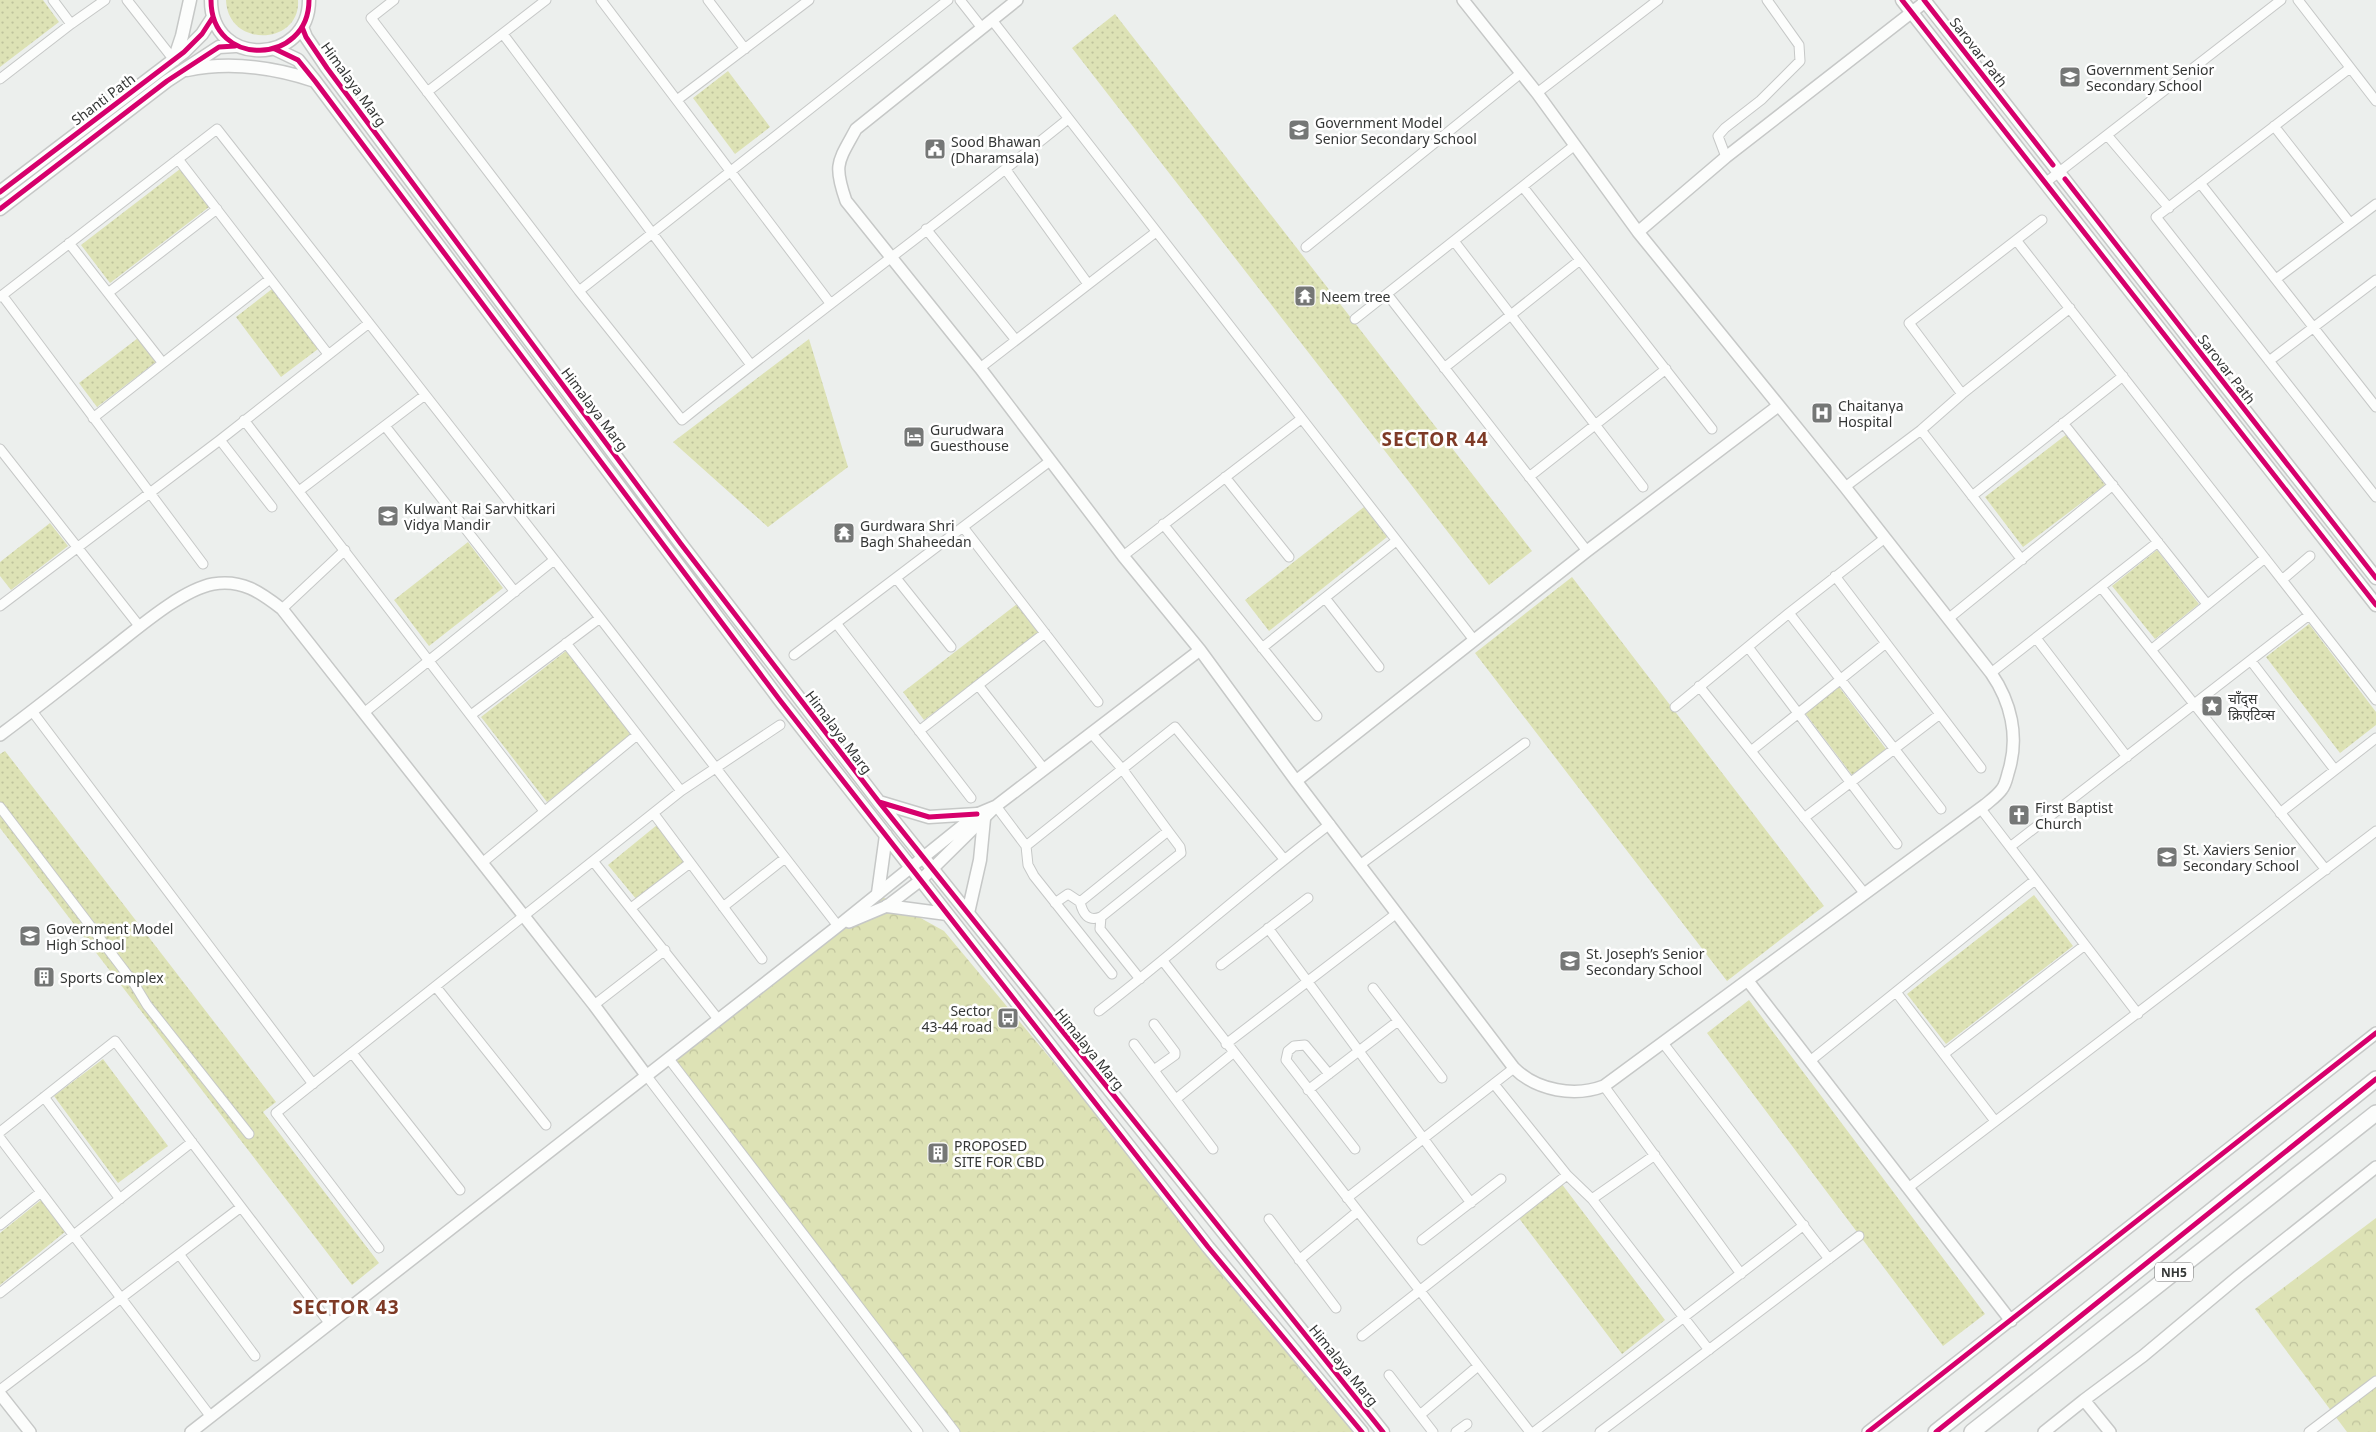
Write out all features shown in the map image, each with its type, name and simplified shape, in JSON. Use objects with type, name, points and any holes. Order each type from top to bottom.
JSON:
[{"type":"highway","name":"NH5","points":[[1936,1432],[2376,1079]]},
{"type":"highway","name":"NH5","points":[[1972,1432],[2376,1113]]},
{"type":"main road","points":[[174,60],[182,36],[190,0]]},
{"type":"main road","points":[[210,0],[212,17],[217,29],[235,46],[252,51],[275,49],[288,43],[306,20],[309,0]]},
{"type":"main road","name":"Sarovar Path","points":[[1902,0],[2376,605]]},
{"type":"main road","name":"Sarovar Path","points":[[1924,1],[2376,578]]},
{"type":"main road","name":"Shanti Path","points":[[0,192],[174,60],[202,34],[212,17]]},
{"type":"main road","name":"Himalaya Marg","points":[[302,27],[306,37],[327,68],[681,544],[878,802],[924,856],[1383,1432]]},
{"type":"main road","name":"Shanti Path","points":[[0,209],[183,70],[219,47],[235,46]]},
{"type":"main road","name":"Himalaya Marg","points":[[275,49],[298,60],[315,81],[779,700],[1208,1247],[1362,1432]]},
{"type":"main road","points":[[183,70],[211,65],[250,66],[286,71],[315,81]]},
{"type":"main road","points":[[878,802],[930,817],[980,817],[980,860],[968,913]]},
{"type":"main road","points":[[878,894],[886,835]]},
{"type":"main road","points":[[887,906],[947,914]]},
{"type":"street","points":[[52,0],[71,24]]},
{"type":"street","points":[[0,79],[105,0]]},
{"type":"street","points":[[127,0],[174,60]]},
{"type":"street","points":[[394,0],[371,18],[579,291],[682,420],[830,303],[1006,170],[1068,119]]},
{"type":"street","points":[[427,92],[546,0]]},
{"type":"street","points":[[601,0],[830,303]]},
{"type":"street","points":[[708,0],[745,49]]},
{"type":"street","points":[[677,100],[809,0]]},
{"type":"street","points":[[579,291],[948,0]]},
{"type":"street","points":[[960,0],[982,28]]},
{"type":"street","points":[[1017,0],[856,129],[840,158],[838,177],[846,201],[980,368],[1122,556],[1200,650],[1296,781],[1361,864],[1514,1068],[1523,1077],[1563,1091],[1594,1090],[1604,1086],[1981,809],[2003,788],[2013,745],[2012,716],[2002,690],[1991,673],[1886,538],[1638,232],[1537,93],[1463,0]]},
{"type":"street","points":[[1537,93],[1658,0]]},
{"type":"street","points":[[1726,157],[1718,136],[1725,128],[1761,100],[1800,60],[1798,45],[1767,0]]},
{"type":"street","points":[[2045,183],[2281,0]]},
{"type":"street","points":[[2298,0],[2376,100]]},
{"type":"street","points":[[1638,232],[1726,157],[1924,1]]},
{"type":"street","points":[[992,20],[1474,640]]},
{"type":"street","points":[[502,34],[751,365]]},
{"type":"street","points":[[2350,68],[2156,217],[2376,497]]},
{"type":"street","points":[[1306,247],[1521,73]]},
{"type":"street","points":[[2274,126],[2350,224]]},
{"type":"street","points":[[203,564],[1,296],[217,129],[600,618],[714,769],[838,926]]},
{"type":"street","points":[[2107,135],[2169,208]]},
{"type":"street","points":[[1355,319],[1575,145]]},
{"type":"street","points":[[178,159],[328,354]]},
{"type":"street","points":[[1006,170],[1088,284]]},
{"type":"street","points":[[2200,183],[2376,407]]},
{"type":"street","points":[[1523,186],[1712,428]]},
{"type":"street","points":[[2276,279],[2376,204]]},
{"type":"street","points":[[108,293],[217,210]]},
{"type":"street","points":[[1962,394],[1909,323],[2042,220]]},
{"type":"street","points":[[926,229],[1015,339]]},
{"type":"street","points":[[980,368],[1015,339],[1156,232]]},
{"type":"street","points":[[2016,240],[2376,700]]},
{"type":"street","points":[[1454,241],[1642,487]]},
{"type":"street","points":[[69,243],[162,362]]},
{"type":"street","points":[[1444,368],[1580,260]]},
{"type":"street","points":[[93,418],[270,278]]},
{"type":"street","points":[[2269,360],[2376,280]]},
{"type":"street","points":[[1387,294],[1587,551]]},
{"type":"street","points":[[1844,487],[1922,430],[1962,394],[2070,308]]},
{"type":"street","points":[[1,602],[149,494],[369,323]]},
{"type":"street","points":[[1530,477],[1666,370]]},
{"type":"street","points":[[1972,496],[2123,376]]},
{"type":"street","points":[[299,491],[425,395]]},
{"type":"street","points":[[1296,781],[1587,551],[1778,406]]},
{"type":"street","points":[[1122,556],[1301,419]]},
{"type":"street","points":[[244,420],[544,811]]},
{"type":"street","points":[[2063,423],[2207,604]]},
{"type":"street","points":[[385,426],[515,592]]},
{"type":"street","points":[[1922,430],[2022,560]]},
{"type":"street","points":[[220,440],[272,507]]},
{"type":"street","points":[[0,449],[140,627]]},
{"type":"street","points":[[794,655],[1050,461]]},
{"type":"street","points":[[1226,477],[1289,557]]},
{"type":"street","points":[[1948,619],[2113,485]]},
{"type":"street","points":[[1163,524],[1317,716]]},
{"type":"street","points":[[962,528],[1098,702]]},
{"type":"street","points":[[1675,707],[1835,576],[1886,538]]},
{"type":"street","points":[[1262,648],[1396,541]]},
{"type":"street","points":[[1991,673],[2158,542]]},
{"type":"street","points":[[282,609],[345,550]]},
{"type":"street","points":[[2282,580],[2310,556]]},
{"type":"street","points":[[2151,650],[2265,558]]},
{"type":"street","points":[[364,712],[554,560]]},
{"type":"street","points":[[1835,576],[1981,768]]},
{"type":"street","points":[[896,578],[951,647]]},
{"type":"street","points":[[0,735],[140,627],[190,592],[213,584],[232,584],[256,589],[282,609],[364,712],[594,1005],[918,1432]]},
{"type":"street","points":[[2100,587],[2326,870]]},
{"type":"street","points":[[1325,598],[1379,667]]},
{"type":"street","points":[[1789,613],[1941,809]]},
{"type":"street","points":[[2010,847],[2309,615]]},
{"type":"street","points":[[471,715],[600,618]]},
{"type":"street","points":[[836,623],[971,798]]},
{"type":"street","points":[[919,731],[1045,633]]},
{"type":"street","points":[[2036,638],[2127,757]]},
{"type":"street","points":[[566,643],[681,791]]},
{"type":"street","points":[[1751,751],[1886,643]]},
{"type":"street","points":[[1748,647],[1897,844]]},
{"type":"street","points":[[191,1432],[838,926],[924,856],[996,806],[1200,650]]},
{"type":"street","points":[[2252,661],[2336,770]]},
{"type":"street","points":[[978,685],[1044,769]]},
{"type":"street","points":[[1699,686],[1865,894]]},
{"type":"street","points":[[32,711],[313,1084]]},
{"type":"street","points":[[1804,818],[1940,714]]},
{"type":"street","points":[[380,1248],[276,1113],[681,791],[780,725]]},
{"type":"street","points":[[1026,846],[1175,727],[1284,859]]},
{"type":"street","points":[[1055,903],[1068,894],[1080,902],[1082,911],[1089,918],[1101,917],[1182,853],[1180,847],[1123,770],[1092,734]]},
{"type":"street","points":[[482,863],[637,735]]},
{"type":"street","points":[[2280,812],[2376,738]]},
{"type":"street","points":[[1361,864],[1525,743]]},
{"type":"street","points":[[996,806],[1026,846],[1028,865],[1055,903],[1112,974]]},
{"type":"street","points":[[0,808],[133,982],[147,1004],[249,1134]]},
{"type":"street","points":[[1981,809],[2138,1014]]},
{"type":"street","points":[[654,814],[762,959]]},
{"type":"street","points":[[838,926],[887,906],[921,880],[980,817]]},
{"type":"street","points":[[1099,1011],[1163,961],[1284,859],[1330,824]]},
{"type":"street","points":[[1080,902],[1086,895],[1168,831]]},
{"type":"street","points":[[1908,1188],[2376,831]]},
{"type":"street","points":[[723,906],[785,858]]},
{"type":"street","points":[[593,861],[718,1019]]},
{"type":"street","points":[[631,908],[690,862]]},
{"type":"street","points":[[1810,1061],[2036,880]]},
{"type":"street","points":[[1221,965],[1308,898]]},
{"type":"street","points":[[1226,1044],[1396,913]]},
{"type":"street","points":[[1101,917],[1100,929],[1140,979]]},
{"type":"street","points":[[1268,928],[1358,1053],[1471,1203]]},
{"type":"street","points":[[1944,1054],[2085,945]]},
{"type":"street","points":[[594,1005],[665,950]]},
{"type":"street","points":[[1163,961],[1232,1053],[1530,1432]]},
{"type":"street","points":[[1748,981],[2011,1321]]},
{"type":"street","points":[[436,987],[546,1125]]},
{"type":"street","points":[[1373,988],[1442,1078]]},
{"type":"street","points":[[1896,992],[1996,1122]]},
{"type":"street","points":[[1308,1090],[1398,1021]]},
{"type":"street","points":[[1154,1024],[1175,1052],[1175,1055],[1154,1070]]},
{"type":"street","points":[[1868,1432],[2376,1033]]},
{"type":"street","points":[[0,1132],[115,1041],[330,1324]]},
{"type":"street","points":[[1663,1043],[1829,1258]]},
{"type":"street","points":[[1134,1044],[1213,1149]]},
{"type":"street","points":[[1329,1074],[1304,1045],[1294,1046],[1288,1051],[1286,1060],[1355,1149]]},
{"type":"street","points":[[352,1053],[460,1190]]},
{"type":"street","points":[[1176,1099],[1232,1053]]},
{"type":"street","points":[[669,1058],[955,1432]]},
{"type":"street","points":[[1346,1198],[1514,1068]]},
{"type":"street","points":[[1494,1084],[1567,1174],[1592,1199],[1709,1350]]},
{"type":"street","points":[[1604,1086],[1741,1274]]},
{"type":"street","points":[[44,1097],[120,1199]]},
{"type":"street","points":[[0,1138],[211,1416]]},
{"type":"street","points":[[0,1293],[192,1142]]},
{"type":"street","points":[[1592,1199],[1655,1155]]},
{"type":"street","points":[[2044,1432],[2143,1356],[2240,1275],[2376,1167]]},
{"type":"street","points":[[1362,1336],[1567,1174]]},
{"type":"street","points":[[1422,1240],[1501,1180]]},
{"type":"street","points":[[0,1226],[41,1192]]},
{"type":"street","points":[[0,1390],[242,1207]]},
{"type":"street","points":[[1299,1260],[1357,1212]]},
{"type":"street","points":[[1269,1220],[1336,1308]]},
{"type":"street","points":[[1534,1432],[1804,1225]]},
{"type":"street","points":[[1600,1432],[1859,1236]]},
{"type":"street","points":[[179,1254],[256,1356]]},
{"type":"street","points":[[1420,1415],[1478,1366]]},
{"type":"street","points":[[1389,1375],[1433,1432]]},
{"type":"street","points":[[2309,1432],[2376,1380]]},
{"type":"street","points":[[0,1394],[30,1432]]},
{"type":"street","points":[[2084,1400],[2110,1432]]},
{"type":"street","points":[[1456,1432],[1467,1424]]},
{"type":"green space","points":[[0,0],[43,0],[59,22],[0,67]]},
{"type":"green space","points":[[226,0],[298,0],[296,15],[288,26],[277,33],[264,35],[250,33],[239,27],[230,16]]},
{"type":"green space","points":[[1115,14],[1532,551],[1489,585],[1072,48]]},
{"type":"green space","points":[[728,71],[770,127],[735,154],[693,98]]},
{"type":"green space","points":[[180,169],[209,207],[110,283],[81,245]]},
{"type":"green space","points":[[272,289],[318,349],[281,377],[236,317]]},
{"type":"green space","points":[[138,338],[156,362],[97,407],[79,383]]},
{"type":"green space","points":[[809,339],[848,467],[768,527],[673,442]]},
{"type":"green space","points":[[2067,434],[2105,485],[2023,547],[1985,497]]},
{"type":"green space","points":[[1364,507],[1387,537],[1269,631],[1245,600]]},
{"type":"green space","points":[[50,523],[68,546],[11,590],[0,576],[0,562]]},
{"type":"green space","points":[[468,542],[503,588],[429,646],[394,600]]},
{"type":"green space","points":[[2157,550],[2199,604],[2155,639],[2112,586]]},
{"type":"green space","points":[[1572,577],[1824,906],[1727,981],[1475,653]]},
{"type":"green space","points":[[1017,604],[1039,633],[924,720],[903,692]]},
{"type":"green space","points":[[2309,624],[2376,712],[2376,725],[2340,753],[2266,657]]},
{"type":"green space","points":[[566,651],[632,736],[547,802],[481,717]]},
{"type":"green space","points":[[1839,687],[1886,749],[1852,775],[1805,713]]},
{"type":"green space","points":[[5,751],[276,1102],[263,1112],[379,1263],[352,1285],[0,828],[0,754]]},
{"type":"green space","points":[[657,825],[686,860],[637,900],[608,865]]},
{"type":"green space","points":[[2034,895],[2073,946],[1946,1044],[1907,994]]},
{"type":"green space","name":"PROPOSED SITE FOR CBD","points":[[881,896],[944,931],[1362,1432],[955,1432],[669,1059]]},
{"type":"green space","points":[[1749,1000],[1985,1314],[1943,1346],[1707,1033]]},
{"type":"green space","points":[[103,1059],[168,1146],[118,1183],[54,1096]]},
{"type":"green space","points":[[1561,1183],[1665,1320],[1622,1354],[1518,1217]]},
{"type":"green space","points":[[41,1200],[66,1231],[0,1285],[0,1233]]},
{"type":"green space","points":[[2376,1218],[2376,1432],[2347,1432],[2255,1309]]},
{"type":"cycle path","points":[[211,0],[215,22],[226,38],[242,47],[260,50],[278,47],[294,37],[305,21],[309,0]]},
{"type":"cycle path","points":[[1902,0],[2376,605]]},
{"type":"cycle path","points":[[1924,0],[2053,165]]},
{"type":"cycle path","points":[[0,192],[184,52],[202,34],[213,17]]},
{"type":"cycle path","points":[[302,27],[306,37],[327,68],[681,544],[879,802],[1383,1432]]},
{"type":"cycle path","points":[[0,209],[167,81],[219,47],[235,46]]},
{"type":"cycle path","points":[[275,49],[298,60],[315,81],[779,699],[1208,1247],[1362,1432]]},
{"type":"cycle path","points":[[2065,179],[2376,578]]},
{"type":"cycle path","points":[[879,802],[929,817],[977,814]]},
{"type":"cycle path","points":[[1868,1432],[2376,1033]]},
{"type":"cycle path","points":[[1936,1432],[2376,1079]]},
{"type":"place","name":"Government Senior Secondary School","points":[[2070,77]]},
{"type":"place","name":"Government Model Senior Secondary School","points":[[1299,130]]},
{"type":"place","name":"Sood Bhawan (Dharamsala)","points":[[935,149]]},
{"type":"place","name":"Neem tree","points":[[1305,296]]},
{"type":"place","name":"Chaitanya Hospital","points":[[1822,413]]},
{"type":"place","name":"Gurudwara Guesthouse","points":[[914,437]]},
{"type":"place","name":"Kulwant Rai Sarvhitkari Vidya Mandir","points":[[388,516]]},
{"type":"place","name":"Gurdwara Shri Bagh Shaheedan","points":[[844,533]]},
{"type":"place","name":"चाँद्स क्रिएटिव्स","points":[[2212,706]]},
{"type":"place","name":"First Baptist Church","points":[[2019,815]]},
{"type":"place","name":"St. Xaviers Senior Secondary School","points":[[2167,857]]},
{"type":"place","name":"Government Model High School","points":[[30,936]]},
{"type":"place","name":"St. Joseph’s Senior Secondary School","points":[[1570,961]]},
{"type":"place","name":"Sports Complex","points":[[44,977]]},
{"type":"place","name":"Sector 43-44 road","points":[[1008,1018]]},
{"type":"place","name":"PROPOSED SITE FOR CBD","points":[[938,1153]]},
{"type":"district","name":"SECTOR 44","points":[[1435,439]]},
{"type":"district","name":"SECTOR 43","points":[[346,1307]]}]
